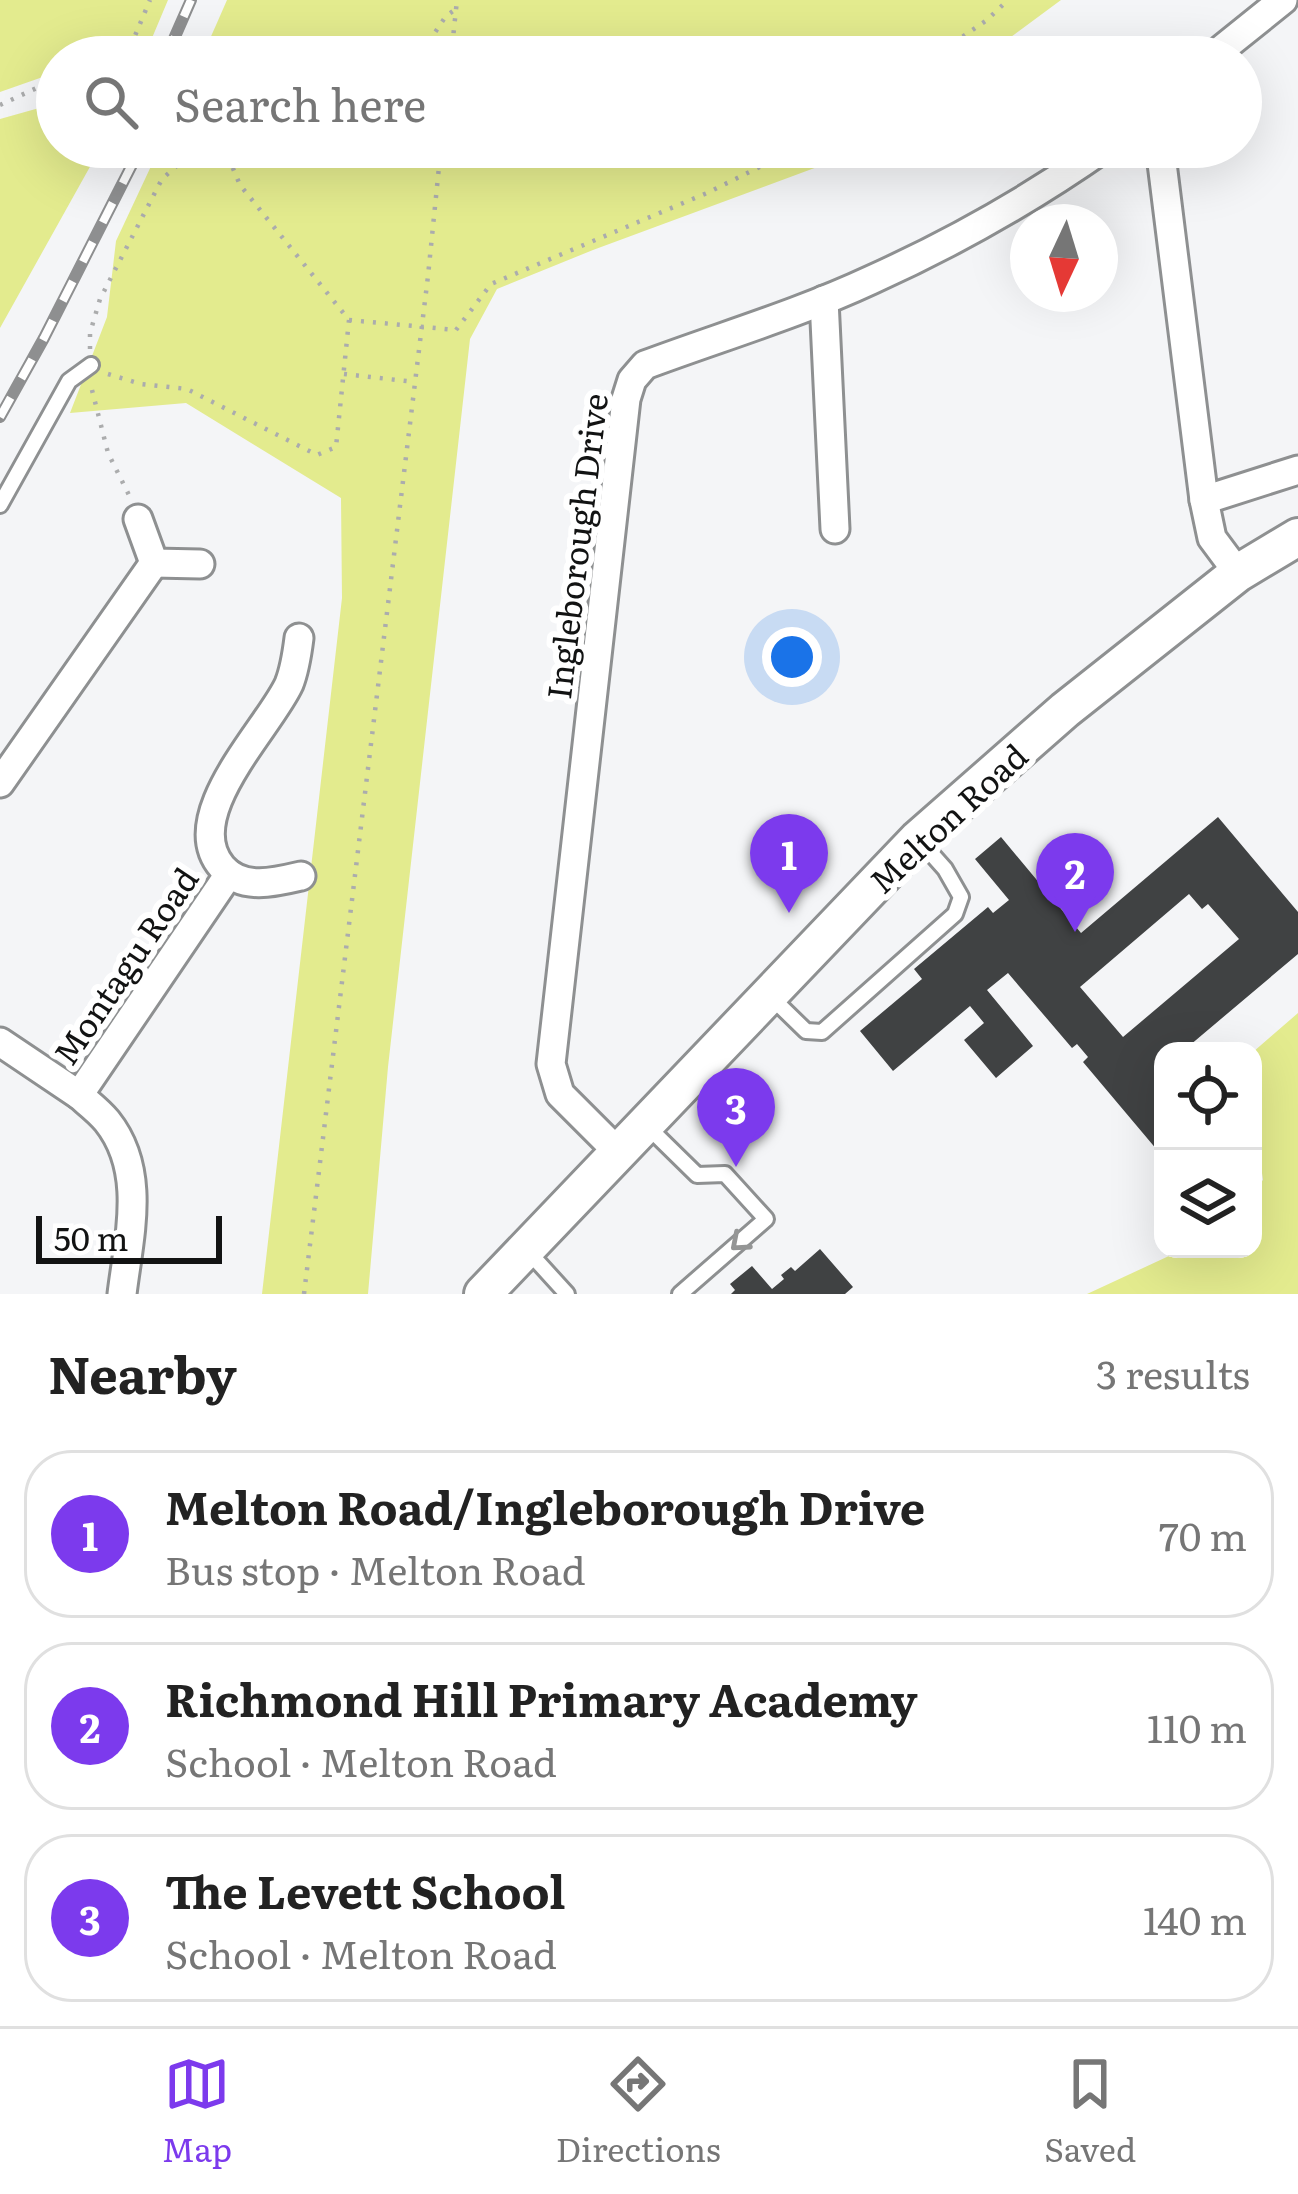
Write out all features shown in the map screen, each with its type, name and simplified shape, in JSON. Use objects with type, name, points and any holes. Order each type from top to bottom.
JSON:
[{"type":"street","points":[[1238,36],[1283,0]]},
{"type":"street","name":"Ingleborough Drive","points":[[618,1152],[560,1094],[551,1064],[626,399],[632,380],[645,364],[869,281],[980,226],[1075,168]]},
{"type":"street","points":[[1163,168],[1204,500],[1212,538],[1238,573]]},
{"type":"street","points":[[824,299],[835,529]]},
{"type":"street","points":[[1204,500],[1298,470]]},
{"type":"street","points":[[138,519],[154,563]]},
{"type":"street","name":"Melton Road","points":[[483,1294],[918,838],[1065,710],[1238,573],[1294,550]]},
{"type":"street","points":[[154,563],[200,564]]},
{"type":"street","points":[[0,783],[154,563]]},
{"type":"street","name":"Montagu Road","points":[[299,638],[287,687],[246,747],[216,805],[211,836],[219,865],[230,874],[256,884],[302,876]]},
{"type":"street","name":"Montagu Road","points":[[122,1294],[134,1191],[130,1168],[107,1121],[80,1095],[230,874]]},
{"type":"street","points":[[0,1042],[80,1095]]},
{"type":"lane","points":[[0,505],[69,382],[91,367]]},
{"type":"lane","points":[[769,995],[806,1031],[822,1032],[955,914],[961,897],[918,838]]},
{"type":"lane","points":[[646,1125],[697,1175],[725,1174],[766,1220],[680,1294]]},
{"type":"lane","points":[[527,1250],[567,1294]]},
{"type":"path","points":[[135,36],[150,0]]},
{"type":"path","points":[[453,36],[457,0]]},
{"type":"path","points":[[964,36],[1008,0]]},
{"type":"path","points":[[434,36],[456,9]]},
{"type":"path","points":[[0,105],[36,88]]},
{"type":"path","points":[[138,519],[108,453],[92,395],[90,333],[100,299],[162,179],[174,168]]},
{"type":"path","points":[[91,367],[141,384],[188,389],[317,455],[336,447],[349,320],[240,185],[233,168]]},
{"type":"path","points":[[304,1294],[440,168]]},
{"type":"path","points":[[349,320],[457,330],[491,284],[757,168]]},
{"type":"path","points":[[344,374],[415,382]]},
{"type":"green space","points":[[0,0],[168,0],[153,36],[36,36],[36,79],[0,92]]},
{"type":"green space","points":[[227,0],[1061,0],[1012,36],[211,36]]},
{"type":"green space","points":[[36,109],[36,168],[89,168],[0,328],[0,119]]},
{"type":"green space","points":[[150,168],[814,168],[497,289],[470,339],[388,1067],[368,1294],[262,1294],[342,598],[341,498],[186,403],[70,413],[107,317],[116,241]]},
{"type":"green space","points":[[1298,1013],[1298,1294],[1087,1294],[1165,1258],[1262,1258],[1262,1044]]},
{"type":"building","points":[[1218,817],[1298,912],[1298,954],[1194,1042],[1154,1042],[1154,1146],[1083,1062],[1088,1057],[1077,1044],[1072,1048],[1008,973],[987,990],[1033,1046],[996,1078],[964,1040],[984,1023],[970,1006],[893,1071],[860,1031],[922,979],[914,969],[988,907],[993,913],[1009,900],[975,859],[1001,837],[1081,933]],"holes":[[[1189,894],[1202,909],[1208,904],[1239,939],[1123,1037],[1080,987]]]},
{"type":"building","points":[[820,1249],[853,1287],[845,1294],[731,1294],[735,1290],[730,1284],[752,1266],[772,1289],[784,1279],[781,1275],[791,1267],[795,1271]]},
{"type":"railway","points":[[175,36],[191,0]]},
{"type":"railway","points":[[0,417],[130,168]]},
{"type":"place","name":"Melton Road/Ingleborough Drive","points":[[789,913]]},
{"type":"place","name":"Richmond Hill Primary Academy","points":[[1075,932]]},
{"type":"place","name":"The Levett School","points":[[736,1167]]}]
